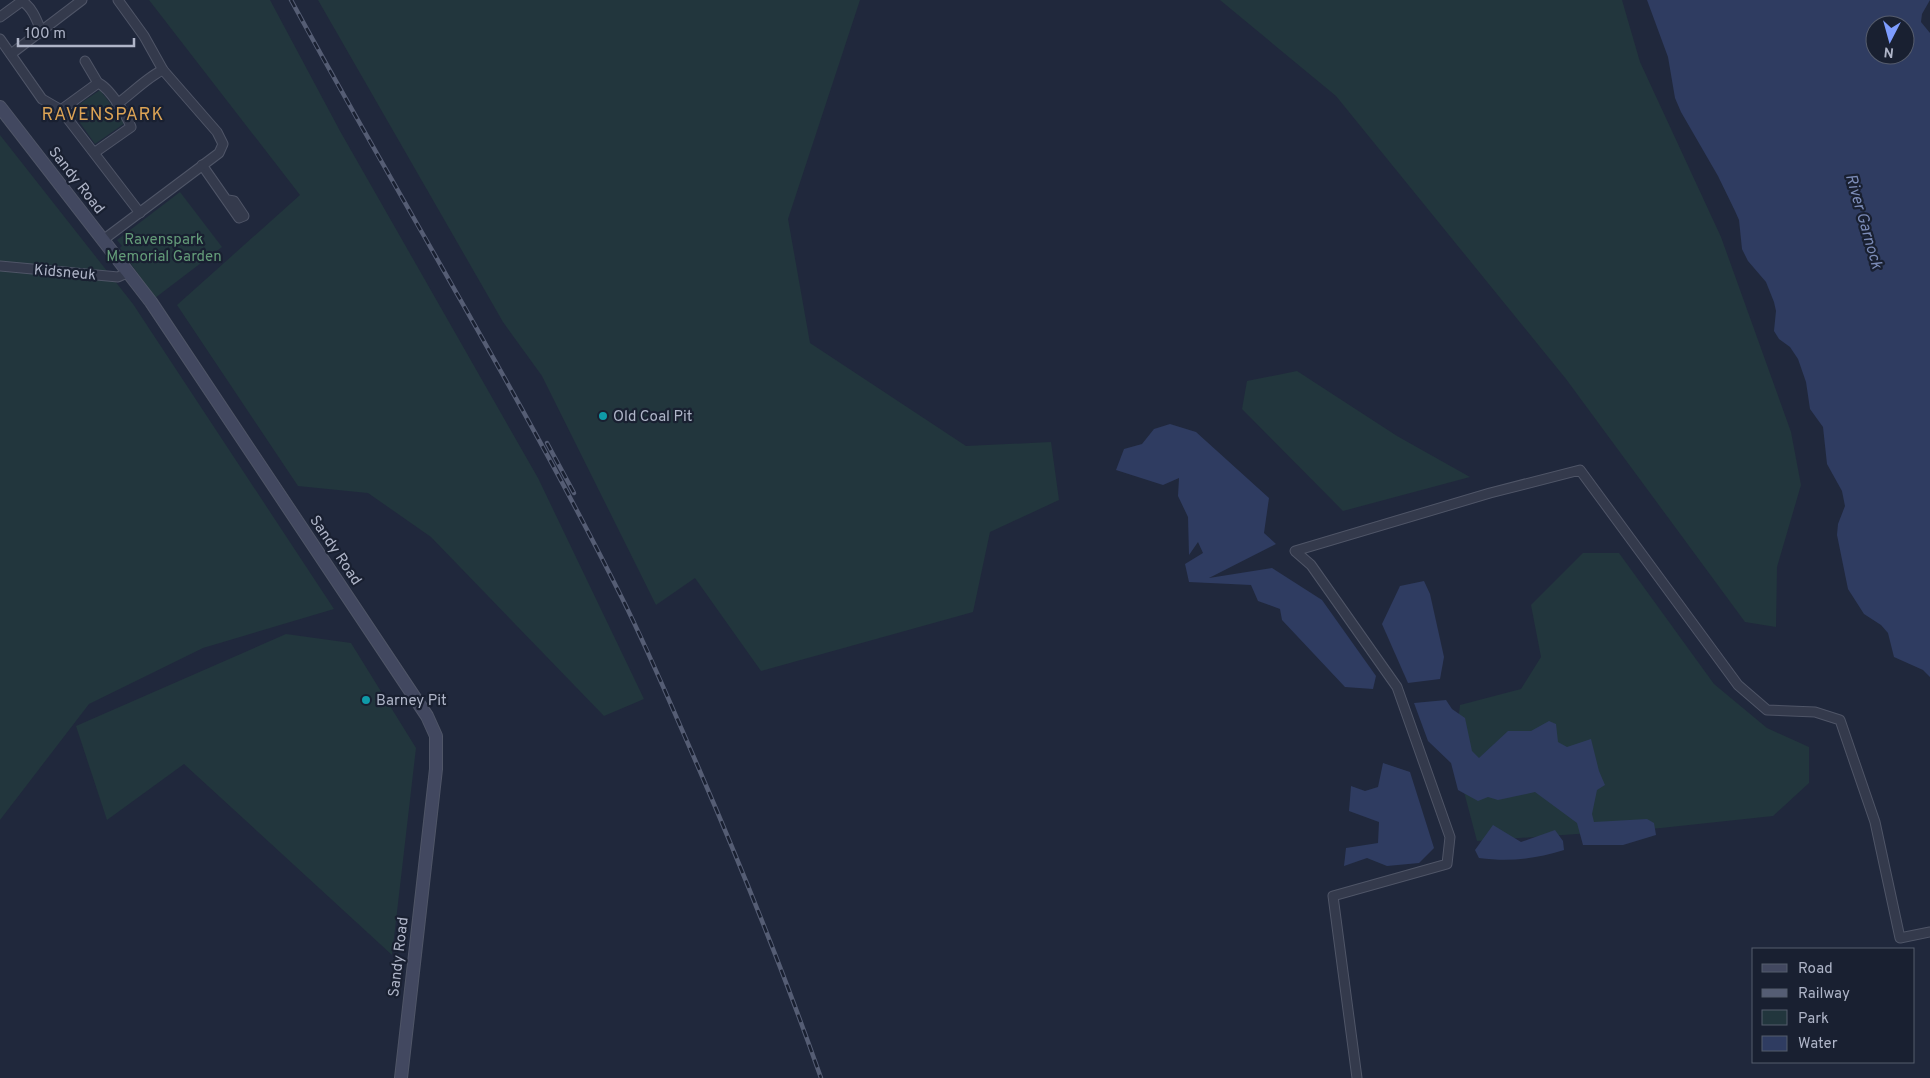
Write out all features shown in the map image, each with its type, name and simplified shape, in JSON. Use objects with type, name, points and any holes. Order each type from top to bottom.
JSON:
[{"type":"main road","name":"Sandy Road","points":[[0,107],[129,272],[427,716],[436,736],[436,769],[401,1078]]},
{"type":"street","points":[[11,54],[42,33],[82,0]]},
{"type":"street","points":[[103,240],[219,153],[223,144],[217,132],[163,70],[144,36],[118,0]]},
{"type":"street","points":[[0,17],[22,1],[27,4],[42,33]]},
{"type":"street","points":[[0,39],[42,99],[61,110],[140,213]]},
{"type":"street","points":[[85,60],[98,83],[103,85],[131,127],[94,153]]},
{"type":"street","points":[[117,104],[163,70]]},
{"type":"street","points":[[61,110],[98,83]]},
{"type":"street","points":[[202,165],[228,200]]},
{"type":"street","name":"Kidsneuk","points":[[0,266],[118,277],[129,272]]},
{"type":"street","points":[[1357,1078],[1333,896],[1447,864],[1450,837],[1397,687],[1311,565],[1295,551],[1499,491],[1580,470],[1738,685],[1767,710],[1815,712],[1840,720],[1875,822],[1900,938],[1930,932]]},
{"type":"green space","points":[[149,0],[270,0],[340,131],[538,478],[644,699],[604,716],[431,537],[368,493],[298,486],[177,305],[300,195]]},
{"type":"green space","points":[[318,0],[860,0],[788,219],[810,343],[966,446],[1051,442],[1059,500],[990,532],[973,612],[761,671],[695,578],[656,605],[542,376],[503,322]]},
{"type":"green space","points":[[1220,0],[1622,0],[1640,62],[1721,237],[1791,432],[1801,485],[1777,567],[1776,627],[1745,622],[1566,379],[1336,96]]},
{"type":"green space","points":[[100,90],[125,123],[95,144],[71,110]]},
{"type":"green space","points":[[0,135],[133,304],[334,609],[203,648],[89,704],[0,820]]},
{"type":"green space","name":"Ravenspark Memorial Garden","points":[[180,192],[222,247],[155,298],[120,248],[122,246],[117,240]]},
{"type":"green space","points":[[1297,371],[1397,436],[1470,477],[1343,511],[1242,409],[1247,381]]},
{"type":"green space","points":[[1583,553],[1619,553],[1714,684],[1767,728],[1809,747],[1809,783],[1773,816],[1661,828],[1477,841],[1454,754],[1460,705],[1521,689],[1541,657],[1531,605]]},
{"type":"green space","points":[[286,634],[351,643],[416,748],[392,955],[184,764],[107,820],[76,726]]},
{"type":"water","name":"River Garnock","points":[[1647,0],[1930,0],[1922,14],[1921,22],[1930,33],[1930,677],[1923,670],[1894,657],[1888,633],[1881,625],[1864,614],[1848,589],[1837,535],[1838,524],[1845,506],[1842,491],[1827,464],[1823,427],[1810,409],[1806,382],[1798,359],[1790,347],[1779,339],[1774,331],[1776,311],[1774,302],[1766,282],[1748,261],[1742,249],[1739,220],[1735,211],[1675,98],[1668,57]]},
{"type":"water","points":[[1170,424],[1196,432],[1269,498],[1264,533],[1276,544],[1209,578],[1272,568],[1322,600],[1376,676],[1373,689],[1345,687],[1282,620],[1280,609],[1258,601],[1251,585],[1189,582],[1185,564],[1203,553],[1198,542],[1189,555],[1188,517],[1178,496],[1179,478],[1163,485],[1116,470],[1124,449],[1142,444],[1154,429]]},
{"type":"water","points":[[1424,581],[1430,594],[1444,657],[1440,679],[1408,683],[1382,624],[1400,586]]},
{"type":"water","points":[[1446,700],[1452,709],[1465,718],[1472,751],[1479,758],[1508,731],[1531,731],[1549,721],[1556,724],[1558,742],[1567,747],[1591,739],[1599,771],[1605,785],[1597,790],[1592,814],[1594,822],[1647,819],[1654,823],[1656,835],[1623,845],[1583,845],[1577,823],[1535,792],[1498,800],[1488,797],[1478,801],[1458,790],[1451,763],[1428,741],[1414,703]]},
{"type":"water","points":[[1383,763],[1410,772],[1434,848],[1419,863],[1387,866],[1367,858],[1344,866],[1346,848],[1378,843],[1379,822],[1349,811],[1351,786],[1365,791],[1378,787]]},
{"type":"water","points":[[1493,825],[1521,842],[1555,830],[1563,841],[1564,850],[1522,859],[1479,858],[1475,850]]},
{"type":"railway","points":[[291,0],[543,447],[622,598],[662,683],[731,846],[778,961],[821,1078]]},
{"type":"railway","points":[[547,443],[574,493]]},
{"type":"place","name":"Old Coal Pit","points":[[603,416]]},
{"type":"place","name":"Barney Pit","points":[[366,700]]},
{"type":"district","name":"RAVENSPARK","points":[[103,114]]}]
